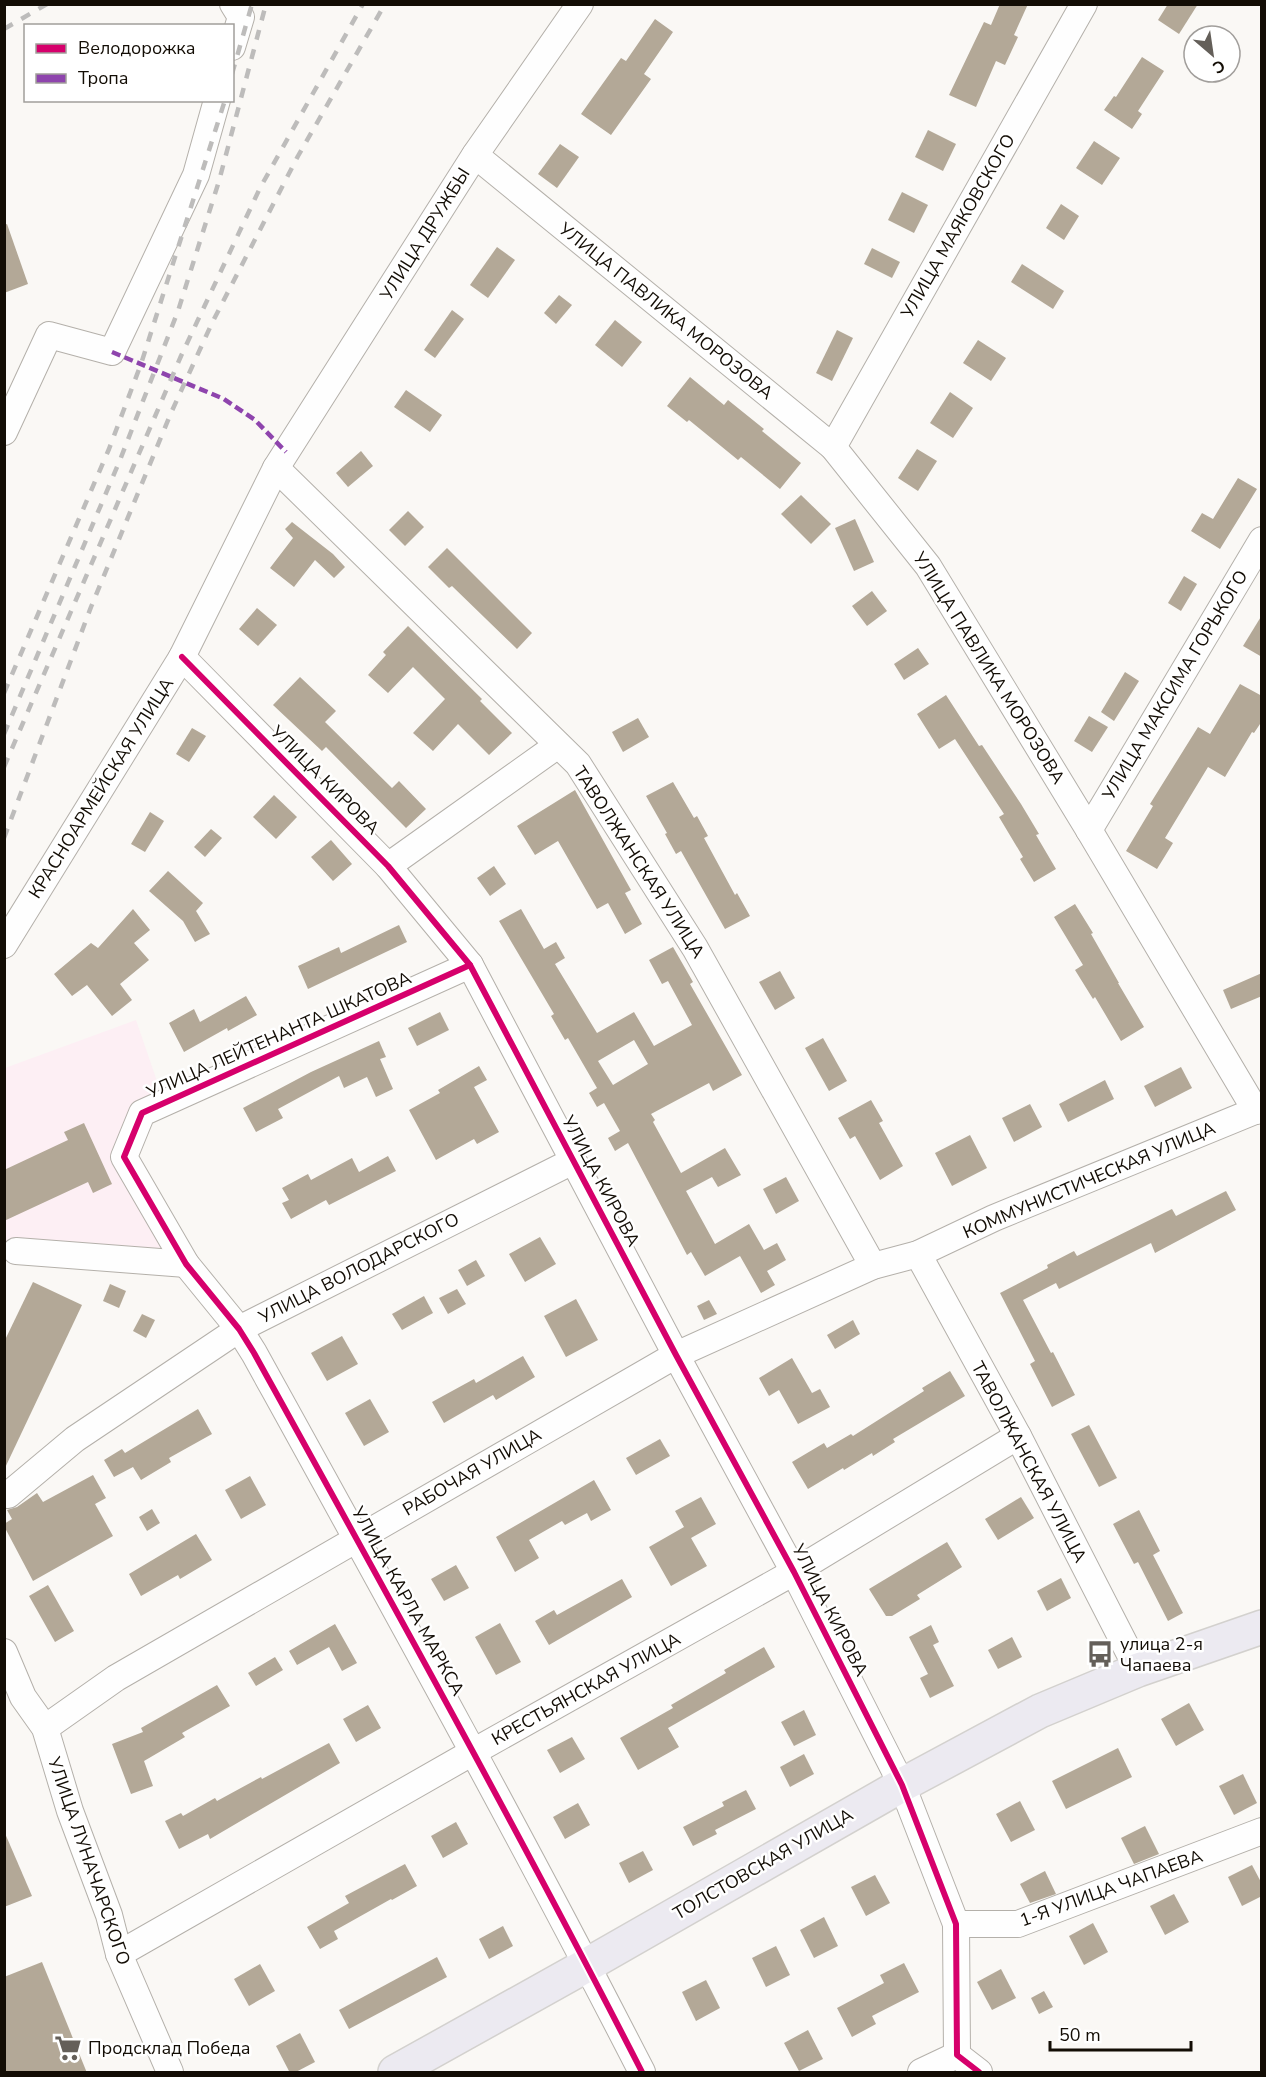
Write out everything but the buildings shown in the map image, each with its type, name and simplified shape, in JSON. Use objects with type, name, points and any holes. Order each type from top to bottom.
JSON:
[{"type":"main road","name":"ТОЛСТОВСКАЯ УЛИЦА","points":[[395,2073],[902,1785],[1040,1711],[1138,1670],[1262,1627]]},
{"type":"street","points":[[233,4],[241,16],[234,40]]},
{"type":"street","name":"УЛИЦА ДРУЖБЫ","points":[[276,468],[475,155],[580,4]]},
{"type":"street","name":"УЛИЦА МАЯКОВСКОГО","points":[[833,447],[1084,4]]},
{"type":"street","points":[[4,432],[50,335],[112,352],[196,175],[216,102]]},
{"type":"street","name":"УЛИЦА ПАВЛИКА МОРОЗОВА","points":[[475,155],[833,447],[928,566],[1259,1109]]},
{"type":"street","name":"КРАСНОАРМЕЙСКАЯ УЛИЦА","points":[[4,945],[182,657],[276,468]]},
{"type":"street","name":"ТАВОЛЖАНСКАЯ УЛИЦА","points":[[276,468],[578,764],[695,948],[873,1266]]},
{"type":"street","name":"УЛИЦА МАКСИМА ГОРЬКОГО","points":[[1089,830],[1262,540]]},
{"type":"street","name":"УЛИЦА КИРОВА","points":[[182,657],[388,866],[470,965],[676,1355],[794,1572],[902,1785],[956,1924]]},
{"type":"street","points":[[388,866],[558,745]]},
{"type":"street","name":"УЛИЦА ЛЕЙТЕНАНТА ШКАТОВА","points":[[124,1157],[142,1113],[470,965]]},
{"type":"street","name":"КОММУНИСТИЧЕСКАЯ УЛИЦА","points":[[918,1254],[994,1218],[1259,1109]]},
{"type":"street","name":"УЛИЦА КАРЛА МАРКСА","points":[[124,1157],[186,1264],[239,1329],[357,1538],[473,1752],[642,2073]]},
{"type":"street","name":"УЛИЦА ВОЛОДАРСКОГО","points":[[8,1495],[75,1438],[239,1329],[573,1161]]},
{"type":"street","points":[[16,1251],[186,1264]]},
{"type":"street","name":"ТАВОЛЖАНСКАЯ УЛИЦА","points":[[918,1254],[1018,1436],[1138,1670]]},
{"type":"street","name":"РАБОЧАЯ УЛИЦА","points":[[45,1728],[116,1678],[676,1355],[873,1266],[918,1254]]},
{"type":"street","name":"КРЕСТЬЯНСКАЯ УЛИЦА","points":[[119,1954],[794,1572],[1018,1436]]},
{"type":"street","name":"УЛИЦА ЛУНАЧАРСКОГО","points":[[4,1652],[22,1697],[45,1728],[70,1812],[109,1915],[119,1954],[170,2073]]},
{"type":"street","name":"1-Я УЛИЦА ЧАПАЕВА","points":[[956,1924],[1018,1924],[1262,1831]]},
{"type":"street","points":[[956,1924],[957,2055]]},
{"type":"street","points":[[921,2073],[957,2055]]},
{"type":"street","points":[[957,2055],[979,2073]]},
{"type":"shaded area","points":[[136,1020],[159,1087],[139,1104],[116,1158],[172,1254],[16,1244],[5,1246],[5,1068]]},
{"type":"railway","points":[[4,29],[47,4]]},
{"type":"railway","points":[[234,67],[252,4]]},
{"type":"railway","points":[[4,734],[120,460],[178,311],[219,181],[266,4]]},
{"type":"railway","points":[[4,767],[181,356],[260,188],[363,4]]},
{"type":"railway","points":[[4,838],[91,607],[171,413],[212,323],[298,156],[385,4]]},
{"type":"railway","points":[[4,693],[109,449],[141,364],[224,102]]},
{"type":"marked path","points":[[112,352],[224,399],[255,420],[286,452]]},
{"type":"cycle path","points":[[182,657],[388,866],[470,965],[676,1355],[794,1572],[902,1785],[956,1924],[957,2055],[979,2072]]},
{"type":"cycle path","points":[[470,965],[142,1113],[124,1157],[186,1264],[239,1329],[254,1353],[500,1801],[642,2072]]},
{"type":"place","name":"улица 2-я Чапаева","points":[[1100,1654]]},
{"type":"place","name":"Продсклад Победа","points":[[68,2048]]}]
